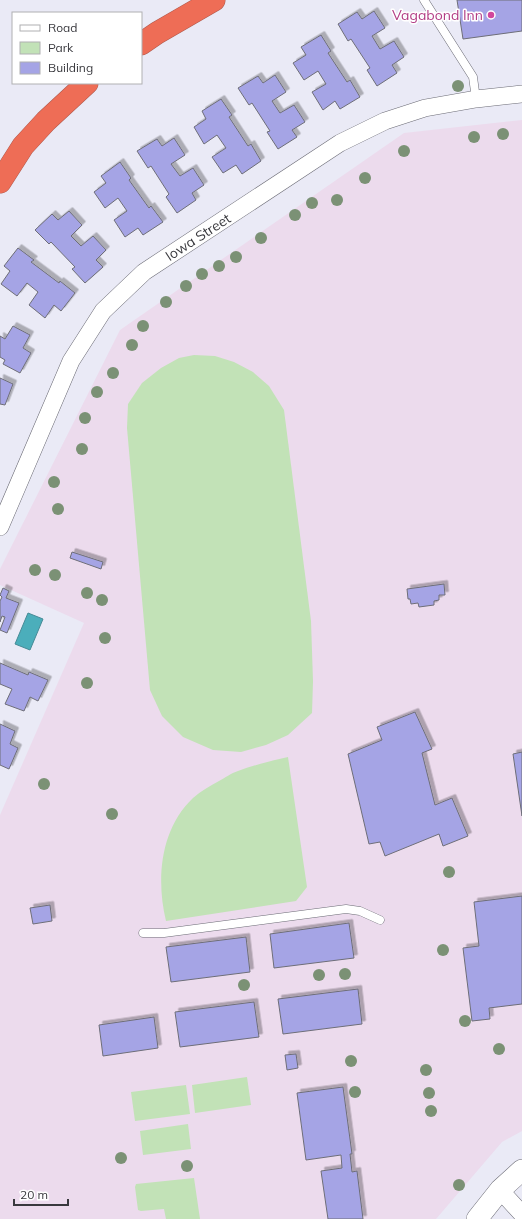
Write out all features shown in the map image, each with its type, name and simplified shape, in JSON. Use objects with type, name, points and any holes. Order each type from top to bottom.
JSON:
[{"type":"highway","points":[[142,43],[214,0]]},
{"type":"highway","points":[[0,182],[23,146],[46,121],[86,84]]},
{"type":"street","name":"Iowa Street","points":[[0,527],[71,361],[103,311],[144,272],[340,143],[385,121],[425,108],[476,99],[522,94]]},
{"type":"street","points":[[477,1219],[500,1190],[522,1170]]},
{"type":"street","points":[[500,1190],[522,1214]]},
{"type":"lane","points":[[424,0],[472,76],[476,99]]},
{"type":"lane","points":[[142,933],[164,933],[346,909],[360,910],[380,920]]},
{"type":"shaded area","points":[[522,120],[522,1131],[502,1142],[436,1219],[0,1219],[0,815],[84,623],[0,585],[0,569],[120,330],[404,133]]},
{"type":"green space","points":[[194,355],[215,356],[234,362],[253,372],[269,386],[284,410],[311,621],[313,681],[312,713],[288,735],[266,745],[241,752],[213,750],[183,737],[162,716],[150,690],[127,428],[128,404],[142,383],[161,368],[179,358]]},
{"type":"green space","points":[[288,757],[307,887],[296,901],[166,921],[161,889],[163,856],[173,825],[182,811],[199,793],[233,773],[256,765]]},
{"type":"green space","points":[[247,1077],[251,1105],[195,1113],[192,1085]]},
{"type":"green space","points":[[186,1085],[190,1114],[135,1121],[131,1092]]},
{"type":"green space","points":[[188,1124],[191,1149],[143,1155],[140,1131]]},
{"type":"green space","points":[[194,1178],[200,1219],[166,1219],[164,1209],[138,1210],[135,1187],[136,1184]]},
{"type":"water","points":[[28,613],[43,619],[30,650],[15,644]]},
{"type":"building","name":"Vagabond Inn","points":[[457,0],[522,0],[522,31],[463,39]]},
{"type":"building","points":[[374,11],[385,28],[372,36],[380,49],[394,41],[404,57],[392,65],[397,73],[377,86],[367,70],[370,68],[351,39],[348,41],[338,24],[357,12],[362,19]]},
{"type":"building","points":[[321,35],[331,51],[328,53],[347,82],[350,80],[360,97],[340,109],[335,101],[323,110],[312,92],[326,84],[318,71],[304,80],[293,63],[306,55],[301,47]]},
{"type":"building","points":[[275,75],[286,92],[272,101],[280,113],[294,105],[305,122],[292,130],[297,137],[278,149],[267,132],[270,131],[252,103],[249,105],[238,88],[258,76],[263,83]]},
{"type":"building","points":[[221,99],[232,115],[229,117],[248,146],[251,144],[261,161],[242,174],[236,165],[223,173],[212,157],[226,148],[217,135],[204,144],[194,127],[206,119],[202,111]]},
{"type":"building","points":[[174,138],[185,155],[171,164],[180,176],[193,168],[204,185],[192,193],[196,200],[177,213],[166,197],[169,194],[151,166],[148,168],[137,151],[157,139],[162,146]]},
{"type":"building","points":[[120,162],[131,178],[129,180],[149,208],[151,206],[163,222],[143,235],[138,228],[125,237],[114,220],[127,211],[118,198],[105,208],[94,192],[106,183],[101,176]]},
{"type":"building","points":[[69,211],[82,225],[71,236],[81,246],[93,236],[106,250],[96,260],[103,267],[85,283],[72,269],[75,267],[51,242],[49,244],[35,230],[52,214],[58,220]]},
{"type":"building","points":[[18,248],[34,260],[31,262],[75,293],[61,311],[54,305],[45,318],[29,305],[38,292],[27,283],[17,296],[1,284],[10,271],[4,266]]},
{"type":"building","points":[[13,326],[30,335],[23,348],[31,353],[20,373],[3,364],[5,360],[0,357],[0,336],[5,339]]},
{"type":"building","points":[[0,378],[13,384],[5,405],[0,404]]},
{"type":"building","points":[[72,552],[103,562],[101,569],[70,558]]},
{"type":"building","points":[[444,584],[445,595],[439,595],[439,600],[434,601],[434,605],[419,607],[418,603],[411,604],[410,599],[408,599],[407,589]]},
{"type":"building","points":[[3,588],[9,591],[6,598],[19,603],[7,633],[0,630],[5,617],[2,616],[0,622],[0,601],[2,597],[0,595]]},
{"type":"building","points":[[0,663],[28,675],[29,672],[48,680],[38,701],[30,697],[24,711],[5,704],[12,689],[0,684]]},
{"type":"building","points":[[415,712],[432,749],[422,753],[435,805],[452,798],[468,836],[443,846],[439,834],[385,856],[380,842],[369,844],[348,754],[382,740],[377,727]]},
{"type":"building","points":[[0,724],[15,731],[10,744],[18,748],[9,769],[0,765]]},
{"type":"building","points":[[522,752],[522,816],[513,754]]},
{"type":"building","points":[[522,896],[522,1004],[489,1008],[490,1019],[472,1021],[463,948],[479,946],[474,902]]},
{"type":"building","points":[[50,905],[52,921],[33,924],[30,908]]},
{"type":"building","points":[[349,923],[354,958],[274,968],[270,934]]},
{"type":"building","points":[[246,937],[250,972],[171,982],[166,947]]},
{"type":"building","points":[[358,989],[362,1024],[283,1034],[278,999]]},
{"type":"building","points":[[254,1002],[259,1037],[180,1047],[175,1012]]},
{"type":"building","points":[[154,1017],[158,1048],[103,1056],[99,1025]]},
{"type":"building","points":[[296,1054],[298,1068],[287,1070],[285,1055]]},
{"type":"building","points":[[343,1087],[352,1154],[350,1154],[352,1172],[357,1171],[363,1219],[328,1219],[321,1171],[342,1168],[341,1155],[306,1160],[297,1093]]},
{"type":"place","name":"Vagabond Inn","points":[[491,15]]}]
